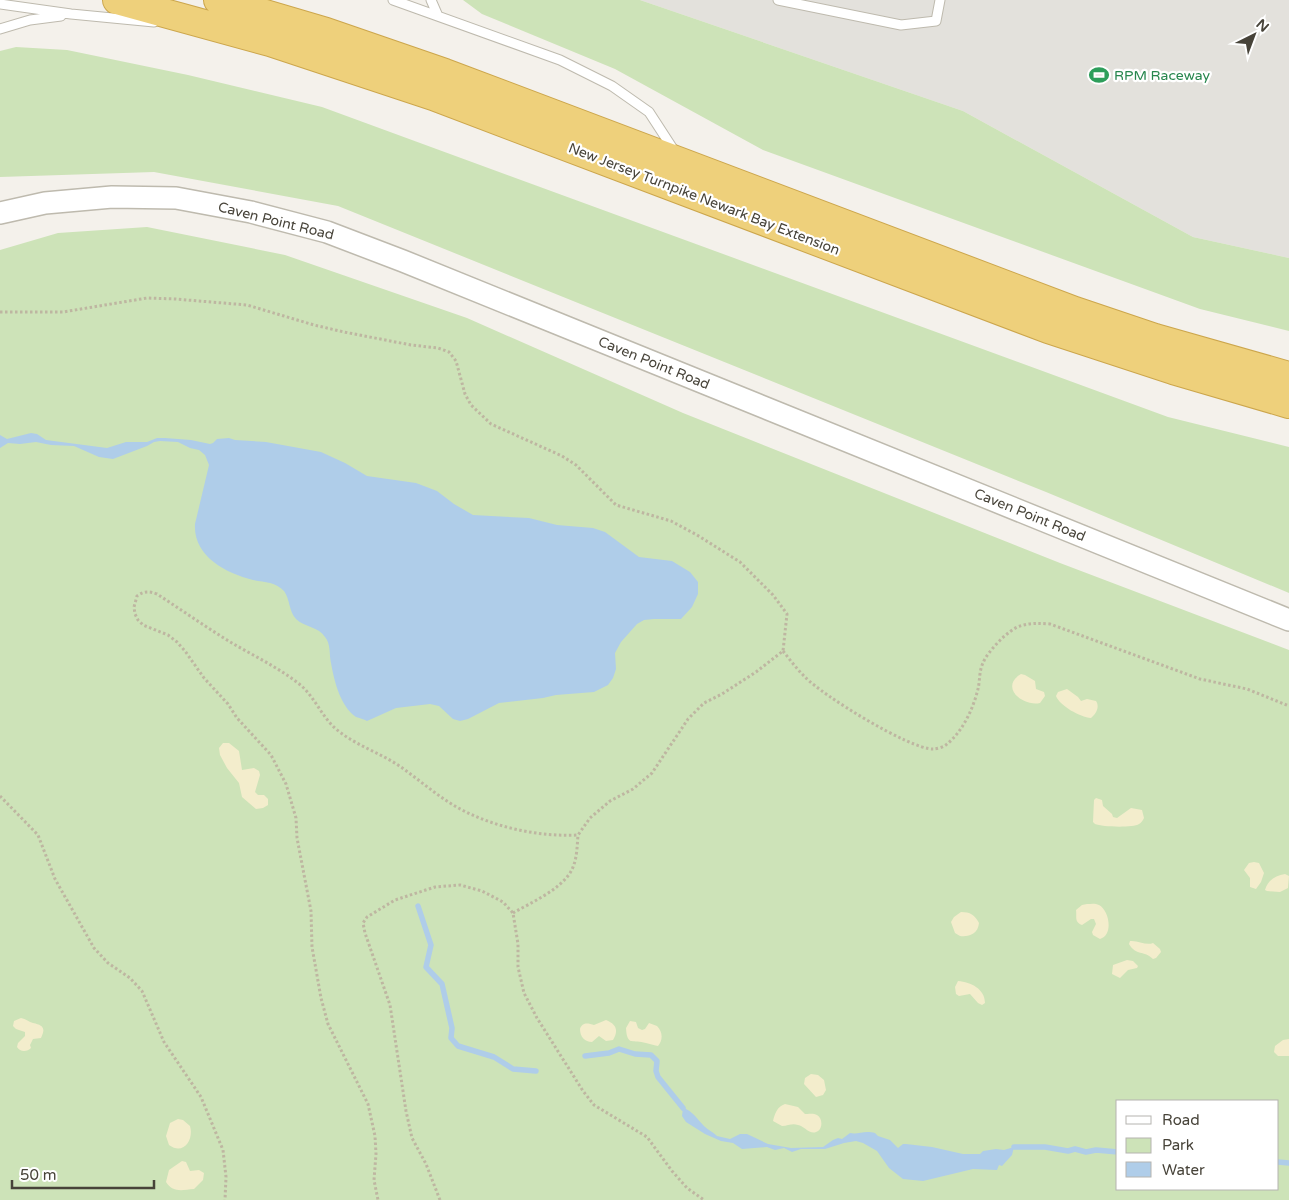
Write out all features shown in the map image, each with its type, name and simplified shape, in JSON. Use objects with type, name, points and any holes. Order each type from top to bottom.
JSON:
[{"type":"highway","name":"New Jersey Turnpike Newark Bay Extension","points":[[117,0],[310,54],[433,96],[1048,329],[1165,368],[1289,404]]},
{"type":"highway","name":"New Jersey Turnpike Newark Bay Extension","points":[[218,0],[326,32],[414,62],[1060,306],[1156,338],[1289,376]]},
{"type":"street","name":"Caven Point Road","points":[[0,213],[45,203],[112,197],[176,198],[251,212],[327,232],[403,261],[1289,620]]},
{"type":"lane","points":[[393,0],[560,60],[612,86],[649,112],[682,163]]},
{"type":"lane","points":[[432,0],[438,16]]},
{"type":"lane","points":[[778,0],[901,25],[936,20],[940,0]]},
{"type":"lane","points":[[0,4],[71,14],[160,23]]},
{"type":"lane","points":[[0,29],[30,20],[71,14]]},
{"type":"lane","points":[[170,24],[229,30]]},
{"type":"path","points":[[0,312],[63,312],[147,298],[193,300],[246,305],[314,325],[438,348],[449,352],[456,361],[465,394],[471,405],[491,424],[569,460],[616,504],[670,521],[697,535],[740,562],[762,583],[787,614],[783,651],[805,678],[830,697],[876,726],[932,749],[945,746],[962,726],[973,704],[983,663],[995,646],[1017,627],[1033,623],[1050,624],[1200,679],[1247,688],[1289,706]]},
{"type":"path","points":[[378,1200],[374,1180],[375,1136],[368,1104],[328,1024],[321,998],[312,947],[311,911],[296,838],[296,818],[286,784],[272,755],[237,718],[228,704],[204,678],[186,651],[168,636],[143,625],[138,620],[134,607],[137,596],[142,592],[149,591],[157,594],[225,638],[283,672],[300,684],[313,698],[323,715],[351,741],[396,764],[464,811],[503,826],[549,834],[578,835]]},
{"type":"path","points":[[513,913],[559,886],[570,873],[577,855],[578,835],[590,818],[610,801],[633,789],[652,773],[688,719],[704,703],[756,672],[783,651]]},
{"type":"path","points":[[0,796],[38,835],[55,879],[94,948],[108,963],[130,978],[142,991],[164,1042],[201,1097],[223,1150],[226,1176],[225,1200]]},
{"type":"path","points":[[440,1200],[426,1164],[412,1138],[406,1111],[390,1005],[363,923],[367,917],[395,900],[435,887],[460,885],[482,891],[503,902],[513,913],[518,944],[518,967],[524,993],[536,1018],[567,1069],[594,1105],[647,1137],[687,1188],[704,1200]]},
{"type":"shaded area","points":[[640,0],[1289,0],[1289,258],[1193,237],[963,111]]},
{"type":"green space","points":[[463,0],[640,0],[963,111],[1193,237],[1289,258],[1289,331],[1200,309],[763,150],[615,69],[482,14]]},
{"type":"green space","points":[[16,47],[67,50],[188,75],[322,107],[1168,417],[1289,447],[1289,593],[1046,492],[338,206],[154,172],[0,177],[0,51]]},
{"type":"green space","points":[[147,227],[285,255],[467,318],[683,413],[1060,563],[1289,650],[1289,1200],[0,1200],[0,250],[58,233]]},
{"type":"sand","points":[[1021,674],[1035,681],[1036,689],[1044,692],[1045,696],[1040,703],[1027,702],[1016,695],[1012,685]]},
{"type":"sand","points":[[1067,689],[1081,701],[1087,699],[1096,701],[1097,710],[1091,718],[1081,716],[1058,700],[1056,696],[1058,692]]},
{"type":"sand","points":[[223,743],[229,743],[239,751],[242,770],[254,768],[259,771],[260,775],[255,792],[258,795],[264,795],[268,799],[268,805],[256,809],[242,797],[239,783],[227,768],[220,755],[219,748]]},
{"type":"sand","points":[[1096,798],[1102,800],[1103,806],[1113,817],[1117,818],[1131,808],[1142,810],[1144,818],[1139,824],[1131,826],[1095,824],[1093,822],[1094,800]]},
{"type":"sand","points":[[1249,863],[1259,863],[1264,873],[1256,889],[1250,887],[1250,878],[1244,870]]},
{"type":"sand","points":[[1285,874],[1289,876],[1288,888],[1280,892],[1265,890],[1272,879]]},
{"type":"sand","points":[[1082,905],[1099,905],[1107,917],[1107,933],[1100,939],[1093,935],[1092,932],[1096,924],[1094,919],[1082,925],[1077,921],[1076,910]]},
{"type":"sand","points":[[961,912],[972,914],[979,923],[977,930],[967,936],[960,936],[955,933],[951,922]]},
{"type":"sand","points":[[1130,941],[1153,943],[1161,952],[1153,959],[1134,950],[1129,944]]},
{"type":"sand","points":[[1127,960],[1133,961],[1138,966],[1137,968],[1128,970],[1120,978],[1112,974],[1113,965]]},
{"type":"sand","points":[[958,981],[968,983],[980,990],[985,1003],[982,1005],[978,1003],[970,994],[959,996],[956,994],[955,987]]},
{"type":"sand","points":[[21,1018],[43,1028],[41,1038],[33,1039],[30,1045],[31,1048],[26,1051],[22,1051],[17,1047],[18,1043],[25,1036],[25,1032],[13,1026],[14,1021]]},
{"type":"sand","points":[[606,1020],[616,1028],[613,1040],[606,1041],[599,1036],[592,1042],[589,1042],[582,1037],[580,1029],[582,1025],[594,1025]]},
{"type":"sand","points":[[630,1021],[636,1022],[638,1028],[642,1030],[649,1023],[657,1026],[662,1036],[658,1046],[629,1040],[626,1028]]},
{"type":"sand","points":[[1289,1039],[1289,1056],[1278,1056],[1274,1052],[1275,1046],[1283,1040]]},
{"type":"sand","points":[[811,1074],[818,1075],[824,1080],[826,1090],[823,1095],[816,1097],[804,1084],[805,1078]]},
{"type":"sand","points":[[785,1104],[798,1107],[805,1114],[817,1115],[821,1121],[820,1129],[814,1133],[798,1125],[782,1126],[773,1121],[777,1111]]},
{"type":"sand","points":[[178,1119],[183,1120],[190,1126],[191,1136],[183,1147],[174,1148],[169,1145],[166,1136],[170,1123]]},
{"type":"sand","points":[[182,1161],[186,1162],[190,1171],[199,1170],[204,1173],[203,1180],[194,1189],[175,1189],[166,1182],[169,1170]]},
{"type":"water","points":[[31,433],[37,434],[46,440],[107,448],[126,442],[147,442],[157,438],[191,440],[210,444],[217,439],[229,438],[266,442],[321,452],[367,476],[416,483],[437,491],[473,515],[529,518],[557,525],[593,528],[605,532],[639,557],[672,561],[690,572],[698,582],[698,594],[692,607],[681,619],[644,620],[637,624],[621,642],[615,653],[616,669],[613,678],[608,685],[594,692],[499,703],[468,719],[460,721],[453,719],[439,706],[430,704],[396,708],[367,721],[356,717],[350,712],[342,700],[336,685],[327,640],[319,631],[296,619],[284,591],[274,584],[242,577],[222,568],[205,554],[199,545],[195,524],[209,465],[205,455],[199,450],[178,442],[160,441],[113,459],[99,457],[74,446],[36,442],[8,443],[0,448],[0,435],[7,439]]},
{"type":"water","points":[[683,1108],[692,1113],[717,1136],[730,1139],[740,1134],[747,1134],[768,1144],[791,1148],[823,1147],[833,1140],[842,1139],[850,1133],[868,1132],[890,1140],[898,1148],[906,1144],[932,1147],[963,1154],[980,1154],[983,1151],[1004,1150],[1014,1147],[1012,1155],[1002,1166],[999,1165],[997,1170],[973,1169],[923,1181],[903,1179],[889,1168],[877,1151],[863,1143],[856,1141],[825,1149],[801,1149],[792,1152],[784,1148],[775,1150],[767,1147],[742,1149],[733,1143],[721,1141],[705,1134],[686,1122],[682,1116]]},
{"type":"waterway","points":[[418,906],[431,945],[426,967],[442,984],[452,1028],[451,1038],[458,1046],[494,1057],[513,1069],[536,1071]]},
{"type":"waterway","points":[[585,1056],[609,1053],[619,1049],[635,1054],[651,1055],[657,1061],[656,1071],[658,1077],[683,1108]]},
{"type":"waterway","points":[[1014,1147],[1045,1147],[1068,1151],[1075,1149],[1086,1152],[1096,1150],[1116,1152]]},
{"type":"waterway","points":[[1279,1162],[1289,1163]]},
{"type":"place","name":"RPM Raceway","points":[[1099,75]]}]
